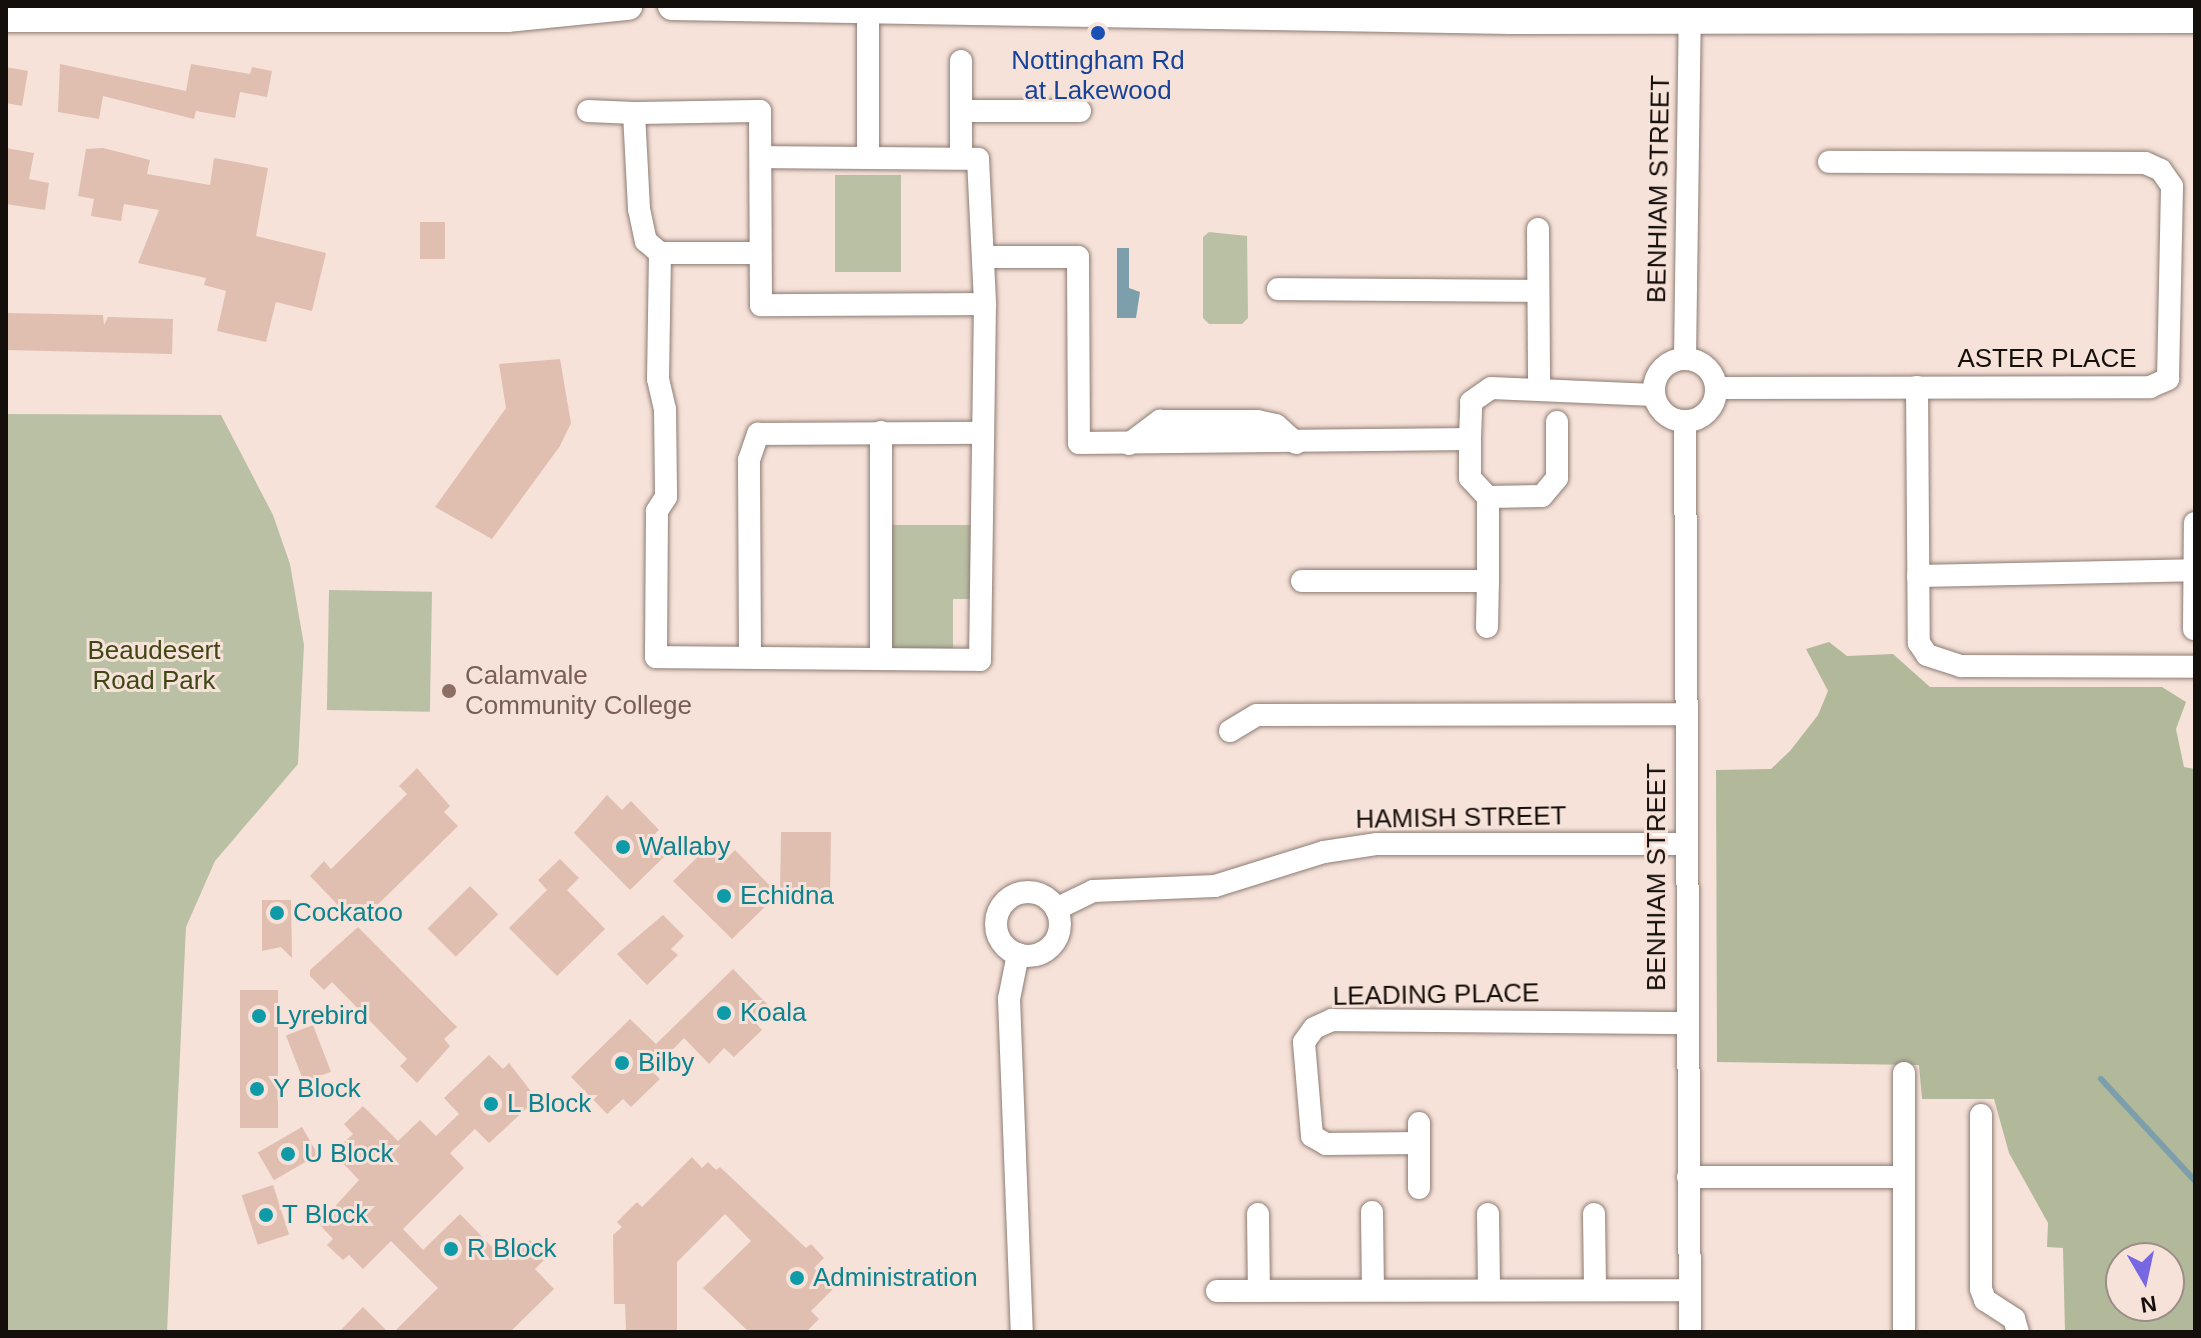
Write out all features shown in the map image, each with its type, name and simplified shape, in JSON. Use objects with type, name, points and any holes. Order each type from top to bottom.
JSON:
[{"type":"street","points":[[6,18],[506,12],[628,6]]},
{"type":"street","points":[[672,6],[868,10],[1373,11],[1690,20],[2195,19]]},
{"type":"street","points":[[868,10],[868,157]]},
{"type":"street","name":"BENHIAM STREET","points":[[1685,359],[1690,20]]},
{"type":"street","points":[[961,61],[961,156]]},
{"type":"street","points":[[588,111],[760,111],[761,305],[985,304]]},
{"type":"street","points":[[961,111],[1080,111]]},
{"type":"street","points":[[634,113],[639,209],[646,241],[660,253],[760,253]]},
{"type":"street","points":[[660,253],[658,379],[665,409],[666,497],[657,511],[656,657],[980,660],[985,257],[982,170],[978,159],[961,156],[761,157]]},
{"type":"street","name":"ASTER PLACE","points":[[1716,388],[2150,387],[2168,379],[2172,186],[2161,170],[2145,163],[1829,162]]},
{"type":"street","points":[[1538,229],[1539,389]]},
{"type":"street","points":[[985,257],[1078,257],[1079,443],[1470,439]]},
{"type":"street","points":[[1278,289],[1538,291]]},
{"type":"street","points":[[1685,359],[1702,364],[1716,388],[1708,411],[1685,421],[1661,411],[1654,395],[1658,374],[1685,359]]},
{"type":"street","points":[[1917,387],[1919,643],[1942,663],[2195,667]]},
{"type":"street","points":[[1487,627],[1488,497],[1470,478],[1471,402],[1491,388],[1654,395]]},
{"type":"street","name":"BENHIAM STREET","points":[[1685,421],[1684,844],[1690,1332]]},
{"type":"street","points":[[1488,497],[1542,496],[1550,489],[1557,478],[1557,422]]},
{"type":"street","points":[[881,432],[881,659]]},
{"type":"street","points":[[750,657],[749,460],[758,434],[983,433]]},
{"type":"street","points":[[2194,629],[2195,523]]},
{"type":"street","points":[[1918,576],[2194,570]]},
{"type":"street","points":[[1302,581],[1488,581]]},
{"type":"street","points":[[1230,731],[1257,715],[1685,714]]},
{"type":"street","name":"HAMISH STREET","points":[[1056,909],[1093,891],[1215,886],[1324,852],[1377,844],[1684,844]]},
{"type":"street","points":[[1032,892],[1056,909],[1056,940],[1039,954],[1018,954],[1004,945],[997,930],[1005,902],[1032,892]]},
{"type":"street","points":[[1018,954],[1009,999],[1022,1332]]},
{"type":"street","name":"LEADING PLACE","points":[[1419,1188],[1419,1133],[1326,1144],[1312,1136],[1304,1042],[1314,1028],[1332,1020],[1685,1023]]},
{"type":"street","points":[[1904,1073],[1904,1332]]},
{"type":"street","points":[[1981,1115],[1981,1289],[1985,1300],[2014,1319],[2018,1332]]},
{"type":"street","points":[[1688,1177],[1904,1177]]},
{"type":"street","points":[[1372,1212],[1373,1290]]},
{"type":"street","points":[[1258,1214],[1259,1291]]},
{"type":"street","points":[[1488,1214],[1489,1290]]},
{"type":"street","points":[[1594,1214],[1595,1290]]},
{"type":"street","points":[[1217,1291],[1690,1290]]},
{"type":"green space","points":[[835,175],[901,175],[901,272],[835,272]]},
{"type":"green space","points":[[1209,232],[1247,236],[1248,318],[1242,324],[1209,324],[1203,318],[1203,237]]},
{"type":"green space","name":"Beaudesert Road Park","points":[[6,414],[221,415],[273,515],[290,564],[304,645],[298,764],[215,861],[186,927],[167,1332],[6,1332]]},
{"type":"green space","points":[[890,525],[972,525],[971,599],[953,599],[953,653],[891,653]]},
{"type":"green space","points":[[329,590],[432,592],[430,712],[327,710]]},
{"type":"green space","points":[[1829,642],[1847,656],[1893,654],[1930,687],[2162,687],[2186,702],[2176,729],[2184,767],[2195,769],[2195,1332],[2065,1332],[2063,1248],[2047,1247],[2048,1223],[2009,1153],[1994,1099],[1922,1099],[1919,1065],[1717,1062],[1716,770],[1771,769],[1790,751],[1818,715],[1828,691],[1806,649]]},
{"type":"water","points":[[1117,248],[1129,248],[1129,288],[1140,292],[1136,318],[1117,318]]},
{"type":"building","points":[[60,64],[186,91],[191,64],[250,74],[252,67],[272,71],[267,97],[240,92],[235,118],[196,111],[194,119],[103,96],[99,119],[58,112]]},
{"type":"building","points":[[6,67],[28,71],[22,106],[6,103]]},
{"type":"building","points":[[6,148],[34,153],[29,179],[49,183],[45,210],[6,204]]},
{"type":"building","points":[[103,148],[150,160],[147,174],[210,185],[214,158],[268,168],[256,236],[326,253],[312,311],[276,302],[266,342],[217,331],[226,291],[204,285],[206,278],[138,263],[159,210],[124,204],[121,221],[91,216],[94,199],[78,196],[86,149]]},
{"type":"building","points":[[420,222],[445,222],[445,259],[420,259]]},
{"type":"building","points":[[8,313],[103,315],[104,325],[108,317],[173,319],[172,354],[6,350]]},
{"type":"building","points":[[560,359],[571,423],[560,446],[492,539],[435,507],[506,408],[499,364]]},
{"type":"building","points":[[417,768],[450,806],[444,812],[458,826],[357,925],[310,876],[324,861],[331,869],[407,794],[399,786]]},
{"type":"building","name":"Wallaby","points":[[607,795],[622,810],[631,801],[659,830],[650,839],[666,855],[630,890],[574,833]]},
{"type":"building","points":[[781,832],[831,832],[830,901],[770,902],[732,939],[673,881],[710,845],[725,860],[735,850],[780,896]]},
{"type":"building","points":[[560,859],[579,878],[567,890],[605,929],[557,976],[509,928],[547,890],[538,880]]},
{"type":"building","points":[[470,886],[498,914],[456,957],[428,928]]},
{"type":"building","name":"Cockatoo","points":[[262,900],[291,900],[292,958],[281,947],[262,951]]},
{"type":"building","points":[[663,915],[684,936],[671,949],[678,955],[647,985],[617,954]]},
{"type":"building","points":[[358,927],[457,1027],[444,1039],[450,1046],[417,1083],[400,1066],[407,1059],[332,982],[324,990],[310,976],[310,970]]},
{"type":"building","points":[[733,969],[768,1005],[753,1020],[762,1030],[734,1057],[724,1048],[709,1064],[684,1038],[652,1071],[660,1079],[631,1107],[623,1099],[607,1114],[571,1077],[630,1019],[656,1044]]},
{"type":"building","points":[[240,990],[278,990],[278,1128],[240,1128]]},
{"type":"building","points":[[313,1025],[331,1072],[304,1082],[286,1035]]},
{"type":"building","points":[[489,1055],[503,1069],[509,1063],[537,1099],[489,1143],[475,1129],[450,1153],[464,1168],[403,1229],[423,1250],[460,1214],[495,1250],[506,1240],[518,1252],[530,1240],[547,1257],[535,1269],[554,1289],[510,1332],[394,1332],[438,1288],[391,1241],[363,1269],[349,1255],[343,1260],[327,1245],[333,1239],[319,1224],[359,1180],[333,1153],[353,1134],[344,1124],[363,1106],[398,1141],[420,1120],[436,1136],[459,1114],[444,1098]]},
{"type":"building","name":"U Block","points":[[302,1127],[318,1155],[274,1180],[258,1152]]},
{"type":"building","points":[[692,1157],[702,1168],[708,1162],[716,1170],[720,1167],[806,1248],[811,1244],[824,1258],[814,1268],[834,1288],[811,1311],[819,1319],[806,1332],[749,1332],[703,1288],[751,1241],[725,1214],[677,1262],[677,1332],[626,1332],[625,1304],[614,1304],[613,1235],[622,1227],[617,1222],[637,1202],[642,1207]]},
{"type":"building","name":"T Block","points":[[273,1185],[289,1234],[258,1245],[242,1195]]},
{"type":"building","points":[[363,1307],[388,1332],[339,1332]]},
{"type":"waterway","points":[[2101,1079],[2195,1181]]},
{"type":"place","name":"Nottingham Rd at Lakewood","points":[[1098,33]]},
{"type":"place","name":"Calamvale Community College","points":[[449,691]]},
{"type":"place","name":"Wallaby","points":[[623,847]]},
{"type":"place","name":"Echidna","points":[[724,896]]},
{"type":"place","name":"Cockatoo","points":[[277,913]]},
{"type":"place","name":"Koala","points":[[724,1013]]},
{"type":"place","name":"Lyrebird","points":[[259,1016]]},
{"type":"place","name":"Bilby","points":[[622,1063]]},
{"type":"place","name":"Y Block","points":[[257,1089]]},
{"type":"place","name":"L Block","points":[[491,1104]]},
{"type":"place","name":"U Block","points":[[288,1154]]},
{"type":"place","name":"T Block","points":[[266,1215]]},
{"type":"place","name":"R Block","points":[[451,1249]]},
{"type":"place","name":"Administration","points":[[797,1278]]}]
